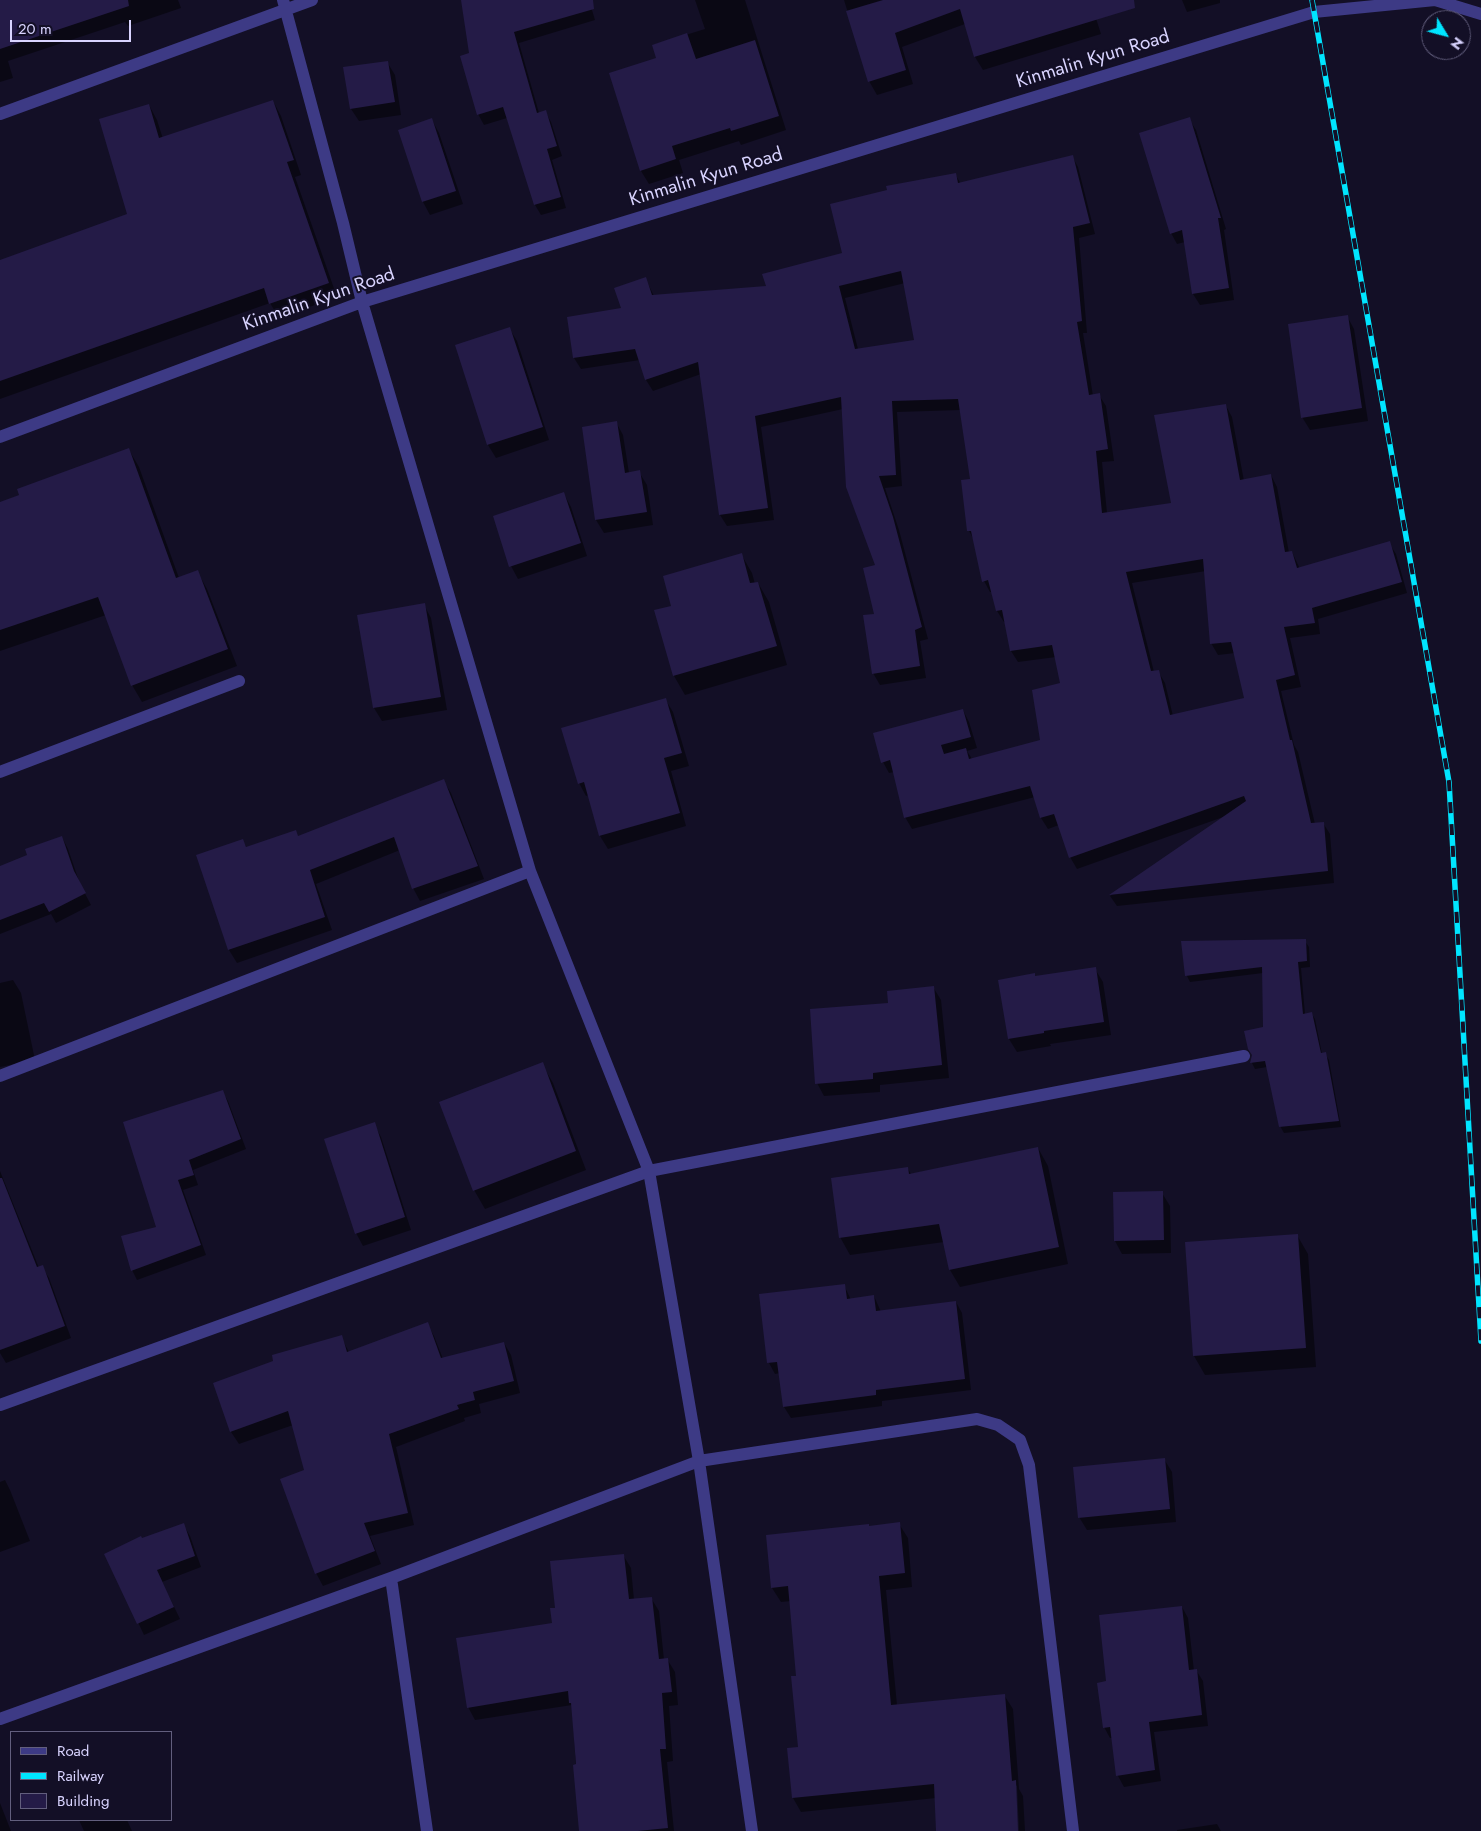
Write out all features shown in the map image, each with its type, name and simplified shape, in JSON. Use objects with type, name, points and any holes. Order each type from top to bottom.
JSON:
[{"type":"street","points":[[0,114],[285,5],[312,0]]},
{"type":"street","points":[[1435,0],[1481,14]]},
{"type":"street","name":"Kinmalin Kyun Road","points":[[0,437],[362,302],[1314,12],[1435,0]]},
{"type":"street","points":[[285,5],[362,302],[530,871],[649,1171],[700,1461],[752,1831]]},
{"type":"street","points":[[0,772],[239,681]]},
{"type":"street","points":[[0,1076],[530,871]]},
{"type":"street","points":[[0,1405],[649,1171],[1244,1056]]},
{"type":"street","points":[[0,1719],[391,1578],[700,1461],[977,1418],[998,1425],[1020,1440],[1029,1465],[1073,1831]]},
{"type":"street","points":[[391,1578],[427,1831]]},
{"type":"building","points":[[0,0],[128,0],[129,6],[0,49]]},
{"type":"building","points":[[461,0],[593,0],[594,9],[514,32],[537,113],[546,110],[557,146],[547,149],[561,197],[534,205],[503,107],[477,115],[460,56],[469,53]]},
{"type":"building","points":[[883,0],[1134,0],[1135,8],[974,57],[960,9],[895,33],[906,70],[868,82],[846,11]]},
{"type":"building","points":[[687,33],[696,59],[755,40],[779,116],[731,131],[730,128],[672,146],[676,159],[640,171],[609,73],[656,58],[652,45]]},
{"type":"building","points":[[388,61],[395,102],[350,109],[343,67]]},
{"type":"building","points":[[273,100],[294,160],[287,162],[329,283],[269,304],[264,288],[0,381],[0,260],[127,214],[99,119],[149,104],[159,138]]},
{"type":"building","points":[[1190,117],[1221,218],[1218,218],[1229,288],[1192,294],[1182,230],[1170,234],[1139,133]]},
{"type":"building","points":[[432,118],[456,191],[422,202],[398,130]]},
{"type":"building","points":[[1073,155],[1090,223],[1073,227],[1082,321],[1077,322],[1089,395],[1100,393],[1108,449],[1096,451],[1102,513],[1171,503],[1154,415],[1226,404],[1240,480],[1271,474],[1285,552],[1292,551],[1297,568],[1390,541],[1402,582],[1312,608],[1315,623],[1284,627],[1295,675],[1276,680],[1311,823],[1324,822],[1328,871],[1109,895],[1246,801],[1244,796],[1069,858],[1054,814],[1040,818],[1030,786],[904,818],[890,760],[881,763],[873,733],[963,709],[971,737],[941,745],[944,754],[966,748],[969,759],[1040,740],[1032,690],[1060,683],[1052,645],[1010,651],[1002,610],[996,611],[988,580],[982,582],[971,531],[967,531],[961,480],[970,479],[958,399],[892,401],[896,475],[879,476],[893,517],[922,627],[915,630],[920,666],[872,674],[863,615],[874,614],[863,568],[875,565],[846,487],[841,397],[755,416],[768,508],[719,515],[698,362],[645,380],[635,349],[573,358],[567,317],[621,308],[614,288],[646,277],[652,295],[766,286],[762,274],[842,253],[830,204],[887,190],[886,186],[956,173],[958,183]],"holes":[[[901,271],[914,340],[855,349],[839,286]],[[1203,559],[1210,644],[1231,642],[1244,698],[1170,715],[1159,670],[1151,671],[1126,572]]]},
{"type":"building","points":[[1348,315],[1362,408],[1301,418],[1288,324]]},
{"type":"building","points":[[510,327],[543,427],[487,445],[455,345]]},
{"type":"building","points":[[617,421],[625,473],[640,470],[647,512],[595,520],[582,427]]},
{"type":"building","points":[[129,448],[176,578],[198,570],[228,649],[131,686],[98,597],[0,630],[0,502],[19,495],[17,489]]},
{"type":"building","points":[[564,492],[581,543],[509,567],[493,516]]},
{"type":"building","points":[[742,553],[750,583],[758,582],[777,646],[673,676],[654,610],[671,606],[663,576]]},
{"type":"building","points":[[425,603],[441,697],[373,708],[357,615]]},
{"type":"building","points":[[666,698],[682,753],[664,758],[680,813],[599,836],[584,782],[578,784],[561,728]]},
{"type":"building","points":[[444,779],[478,866],[412,889],[394,837],[310,870],[325,917],[228,950],[196,855],[243,839],[246,847],[296,830],[298,836]]},
{"type":"building","points":[[62,836],[74,871],[86,893],[49,912],[44,903],[0,920],[0,866],[27,855],[25,849]]},
{"type":"building","points":[[1306,939],[1307,961],[1298,962],[1303,1014],[1312,1012],[1321,1053],[1326,1052],[1339,1121],[1279,1127],[1265,1061],[1250,1063],[1252,1055],[1248,1049],[1244,1031],[1263,1027],[1262,967],[1185,976],[1181,941]]},
{"type":"building","points":[[1096,967],[1104,1022],[1044,1031],[1044,1033],[1008,1039],[998,980],[1035,973],[1035,976]]},
{"type":"building","points":[[934,986],[942,1065],[873,1073],[873,1079],[815,1084],[810,1009],[888,1003],[887,991]]},
{"type":"building","points":[[543,1062],[576,1151],[473,1191],[439,1102]]},
{"type":"building","points":[[223,1090],[241,1139],[189,1160],[194,1175],[178,1180],[201,1245],[131,1271],[121,1236],[156,1227],[123,1122]]},
{"type":"building","points":[[375,1122],[405,1217],[355,1234],[324,1139]]},
{"type":"building","points":[[1038,1147],[1059,1247],[949,1270],[939,1224],[839,1238],[831,1178],[908,1167],[909,1174]]},
{"type":"building","points":[[0,1178],[2,1178],[37,1267],[43,1265],[65,1326],[0,1350]]},
{"type":"building","points":[[1163,1191],[1164,1240],[1114,1241],[1113,1192]]},
{"type":"building","points":[[1298,1234],[1306,1348],[1193,1356],[1185,1242]]},
{"type":"building","points":[[845,1284],[847,1299],[874,1295],[876,1311],[956,1301],[965,1379],[876,1390],[876,1395],[783,1407],[777,1362],[767,1363],[759,1294]]},
{"type":"building","points":[[428,1322],[441,1358],[504,1342],[514,1381],[473,1392],[475,1400],[457,1405],[459,1409],[389,1434],[408,1513],[364,1523],[375,1551],[315,1574],[280,1479],[304,1470],[288,1411],[230,1432],[213,1383],[273,1361],[272,1355],[342,1335],[347,1352]]},
{"type":"building","points":[[1165,1458],[1170,1509],[1078,1518],[1073,1467]]},
{"type":"building","points":[[900,1522],[905,1573],[879,1576],[891,1705],[1005,1694],[1012,1781],[1016,1780],[1018,1831],[936,1831],[934,1784],[792,1798],[787,1748],[798,1747],[791,1676],[796,1676],[788,1586],[771,1588],[766,1535]]},
{"type":"building","points":[[184,1523],[195,1556],[157,1570],[174,1607],[137,1624],[104,1554],[141,1536],[142,1538]]},
{"type":"building","points":[[624,1554],[629,1599],[652,1597],[659,1659],[668,1658],[672,1692],[662,1693],[666,1749],[660,1749],[668,1828],[638,1831],[579,1831],[573,1765],[576,1764],[571,1703],[569,1703],[568,1691],[467,1708],[456,1638],[552,1623],[550,1608],[555,1608],[550,1561]]},
{"type":"building","points":[[1182,1606],[1189,1670],[1197,1669],[1202,1715],[1149,1722],[1155,1770],[1116,1776],[1110,1727],[1103,1728],[1097,1683],[1106,1681],[1099,1615]]},
{"type":"railway","points":[[1312,0],[1449,782],[1481,1341]]}]
